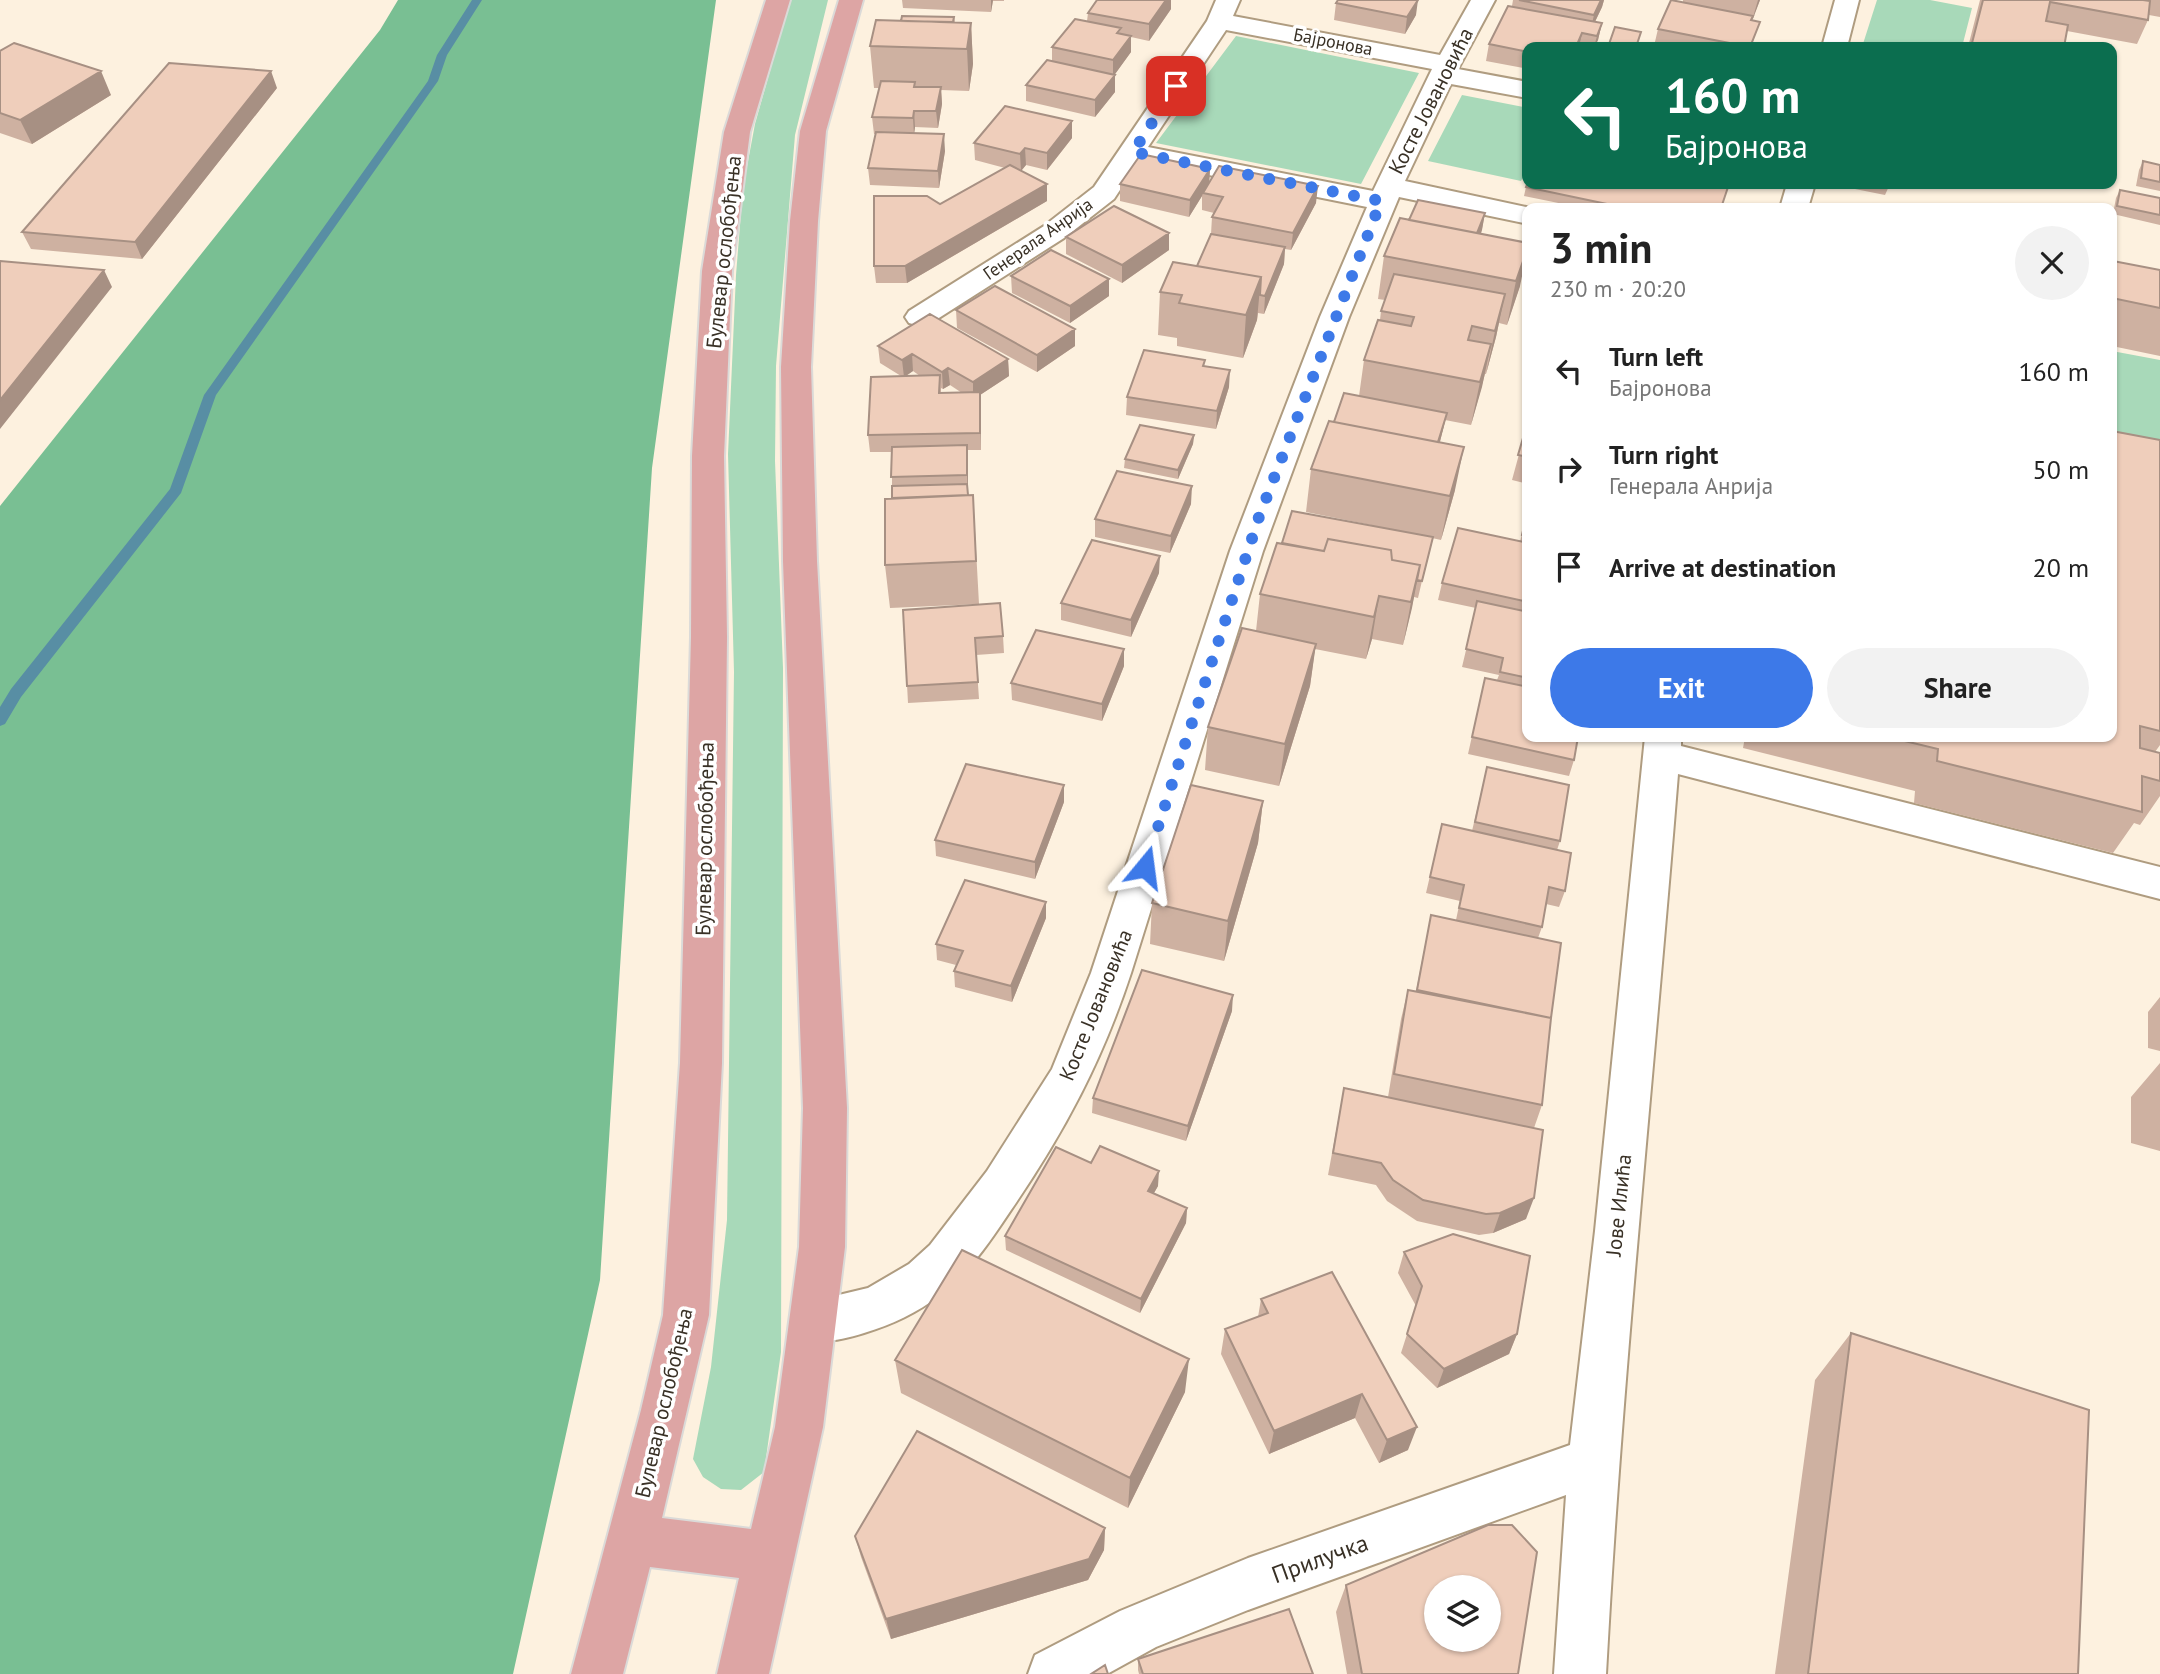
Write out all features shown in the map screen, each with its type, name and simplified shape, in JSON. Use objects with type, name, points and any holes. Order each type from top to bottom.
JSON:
[{"type":"main road","name":"Булевар ослобођења","points":[[597,1674],[686,1315],[701,1077],[709,637],[708,456],[717,271],[737,132],[778,0]]},
{"type":"main road","points":[[743,1674],[799,1427],[821,1247],[825,1108],[802,617],[796,367],[804,221],[814,131],[851,0]]},
{"type":"main road","points":[[632,1540],[769,1556]]},
{"type":"street","name":"Косте Јовановића","points":[[813,1321],[844,1319],[870,1312],[923,1280],[946,1262],[961,1245],[1030,1144],[1074,1070],[1124,942],[1159,816],[1259,517],[1385,194],[1444,69],[1483,0]]},
{"type":"street","points":[[1836,42],[1847,0]]},
{"type":"street","name":"Бајронова","points":[[1224,10],[1522,88]]},
{"type":"street","name":"Генерала Анрија","points":[[920,317],[1084,211],[1104,193],[1224,10]]},
{"type":"street","points":[[1133,152],[1522,215]]},
{"type":"street","points":[[1662,746],[2160,883]]},
{"type":"street","name":"Јове Илића","points":[[1580,1674],[1593,1461],[1618,1231],[1662,746]]},
{"type":"street","name":"Прилучка","points":[[1054,1674],[1138,1629],[1248,1584],[1593,1461]]},
{"type":"green space","points":[[398,0],[716,0],[652,468],[600,1280],[513,1674],[0,1674],[0,506],[380,30]]},
{"type":"green space","points":[[790,0],[828,0],[795,135],[776,366],[775,461],[783,668],[781,1352],[764,1472],[741,1490],[721,1489],[703,1477],[693,1459],[711,1367],[727,1220],[734,672],[728,454],[736,275],[743,188],[755,124]]},
{"type":"green space","points":[[1877,0],[1930,0],[1972,8],[1963,42],[1864,42]]},
{"type":"green space","points":[[1236,36],[1419,73],[1361,184],[1156,143]]},
{"type":"green space","points":[[1462,95],[1522,107],[1521,181],[1428,161]]},
{"type":"green space","points":[[2117,352],[2160,360],[2160,458],[2117,449]]},
{"type":"building","points":[[1097,0],[1166,0],[1149,24],[1088,13]]},
{"type":"building","points":[[1338,0],[1418,0],[1407,17],[1336,3]]},
{"type":"building","points":[[1519,0],[1601,0],[1594,15]]},
{"type":"building","points":[[1671,0],[1753,16],[1751,20],[1760,22],[1752,42],[1724,42],[1658,29]]},
{"type":"building","points":[[1983,0],[2150,1],[2148,20],[2050,2],[2046,21],[2068,25],[2065,42],[1972,42]]},
{"type":"building","points":[[1508,6],[1602,23],[1597,36],[1582,33],[1578,42],[1522,42],[1522,51],[1489,44]]},
{"type":"building","points":[[902,16],[954,17],[953,22],[901,21]]},
{"type":"building","points":[[1075,19],[1121,28],[1117,33],[1131,36],[1113,60],[1052,47]]},
{"type":"building","points":[[876,20],[971,23],[967,49],[870,46]]},
{"type":"building","points":[[1615,27],[1641,32],[1638,42],[1610,42]]},
{"type":"building","points":[[14,43],[101,71],[20,120],[0,113],[0,51]]},
{"type":"building","points":[[1047,60],[1115,75],[1095,100],[1026,85]]},
{"type":"building","points":[[169,63],[271,71],[135,242],[22,232]]},
{"type":"building","points":[[881,81],[915,82],[914,87],[941,87],[936,111],[914,111],[913,118],[872,117]]},
{"type":"building","points":[[1005,106],[1072,121],[1047,153],[1025,148],[1020,154],[974,143]]},
{"type":"building","points":[[876,132],[944,134],[938,171],[868,168]]},
{"type":"building","points":[[1141,154],[1210,169],[1190,200],[1120,184]]},
{"type":"building","points":[[2143,161],[2160,165],[2160,182],[2141,178]]},
{"type":"building","points":[[1010,165],[1047,184],[905,266],[874,266],[874,196],[927,196],[940,204]]},
{"type":"building","points":[[1219,166],[1318,186],[1293,233],[1212,217],[1223,197],[1203,193]]},
{"type":"building","points":[[1536,189],[1727,189],[1723,203],[1602,203]]},
{"type":"building","points":[[2120,190],[2160,198],[2160,215],[2117,206]]},
{"type":"building","points":[[1418,200],[1485,213],[1477,233],[1409,220]]},
{"type":"building","points":[[1114,206],[1169,233],[1122,265],[1066,237]]},
{"type":"building","points":[[1400,218],[1522,242],[1522,264],[1516,281],[1384,256]]},
{"type":"building","points":[[1211,234],[1285,247],[1265,296],[1260,295],[1261,277],[1197,266]]},
{"type":"building","points":[[1051,250],[1109,279],[1070,306],[1011,276]]},
{"type":"building","points":[[0,261],[104,270],[0,400]]},
{"type":"building","points":[[1173,262],[1261,277],[1246,315],[1179,303],[1182,295],[1160,292]]},
{"type":"building","points":[[2117,262],[2160,270],[2160,308],[2117,299]]},
{"type":"building","points":[[1394,274],[1505,294],[1495,331],[1472,326],[1468,340],[1491,344],[1480,382],[1364,360],[1378,320],[1411,326],[1414,317],[1381,311]]},
{"type":"building","points":[[995,286],[1075,329],[1037,355],[956,310]]},
{"type":"building","points":[[930,314],[1008,359],[973,382],[948,368],[942,372],[912,354],[902,360],[878,346]]},
{"type":"building","points":[[1144,350],[1205,360],[1203,366],[1230,370],[1217,411],[1127,397]]},
{"type":"building","points":[[940,375],[939,393],[980,392],[980,433],[868,435],[871,377]]},
{"type":"building","points":[[1344,393],[1447,413],[1438,442],[1334,422]]},
{"type":"building","points":[[1329,421],[1464,447],[1450,496],[1311,469]]},
{"type":"building","points":[[1140,425],[1194,435],[1178,470],[1125,459]]},
{"type":"building","points":[[2117,432],[2160,440],[2160,731],[2140,726],[2140,748],[2160,753],[2160,781],[2142,776],[2142,812],[1937,761],[1938,749],[1909,742],[2117,742]]},
{"type":"building","points":[[967,445],[967,475],[891,477],[892,447]]},
{"type":"building","points":[[1117,471],[1192,486],[1171,536],[1095,519]]},
{"type":"building","points":[[967,484],[968,495],[892,498],[892,486]]},
{"type":"building","points":[[973,495],[976,561],[885,565],[885,499]]},
{"type":"building","points":[[1292,511],[1433,537],[1422,581],[1417,580],[1420,565],[1392,560],[1391,550],[1328,539],[1324,551],[1282,543]]},
{"type":"building","points":[[1458,528],[1522,542],[1522,601],[1442,583]]},
{"type":"building","points":[[1328,539],[1391,550],[1392,560],[1420,565],[1411,602],[1379,596],[1374,617],[1260,594],[1277,543],[1324,551]]},
{"type":"building","points":[[1092,540],[1160,556],[1131,620],[1061,603]]},
{"type":"building","points":[[1477,601],[1522,611],[1522,677],[1500,672],[1503,658],[1466,649]]},
{"type":"building","points":[[1000,603],[1003,636],[975,638],[978,682],[907,686],[903,610]]},
{"type":"building","points":[[1242,628],[1316,644],[1285,744],[1208,727]]},
{"type":"building","points":[[1036,630],[1124,649],[1102,704],[1011,683]]},
{"type":"building","points":[[1485,678],[1522,686],[1522,742],[1577,742],[1574,760],[1472,737]]},
{"type":"building","points":[[966,764],[1064,785],[1035,862],[935,840]]},
{"type":"building","points":[[1487,767],[1569,785],[1560,841],[1475,822]]},
{"type":"building","points":[[1191,785],[1263,801],[1228,921],[1152,903]]},
{"type":"building","points":[[1442,824],[1571,853],[1565,891],[1549,887],[1542,927],[1459,908],[1464,885],[1430,877]]},
{"type":"building","points":[[965,880],[1046,902],[1011,986],[954,971],[963,951],[936,944]]},
{"type":"building","points":[[1431,915],[1561,943],[1551,1018],[1417,990]]},
{"type":"building","points":[[1142,970],[1233,995],[1188,1126],[1093,1098]]},
{"type":"building","points":[[1408,990],[1551,1018],[1542,1105],[1394,1074]]},
{"type":"building","points":[[1344,1088],[1543,1130],[1534,1198],[1500,1213],[1486,1214],[1423,1200],[1393,1180],[1381,1163],[1333,1153]]},
{"type":"building","points":[[1100,1146],[1159,1171],[1148,1191],[1187,1208],[1141,1299],[1005,1236],[1056,1147],[1091,1163]]},
{"type":"building","points":[[1453,1234],[1530,1256],[1517,1334],[1444,1369],[1407,1334],[1422,1286],[1404,1252]]},
{"type":"building","points":[[962,1250],[1189,1359],[1130,1478],[895,1360]]},
{"type":"building","points":[[1332,1272],[1417,1427],[1387,1440],[1362,1394],[1274,1431],[1225,1329],[1268,1313],[1261,1299]]},
{"type":"building","points":[[1851,1333],[2089,1410],[2078,1674],[1808,1674]]},
{"type":"building","points":[[917,1431],[1105,1528],[1089,1559],[886,1619],[855,1536]]},
{"type":"building","points":[[1488,1525],[1512,1525],[1537,1552],[1518,1674],[1362,1674],[1346,1585]]},
{"type":"building","points":[[1289,1609],[1313,1674],[1143,1674],[1138,1659]]},
{"type":"building","points":[[1105,1665],[1108,1674],[1091,1674]]},
{"type":"waterway","points":[[0,720],[16,693],[176,490],[210,395],[433,81],[442,55],[477,0]]},
{"type":"route","points":[[1145,867],[1159,816],[1259,517],[1381,201],[1133,152],[1176,86]]}]
